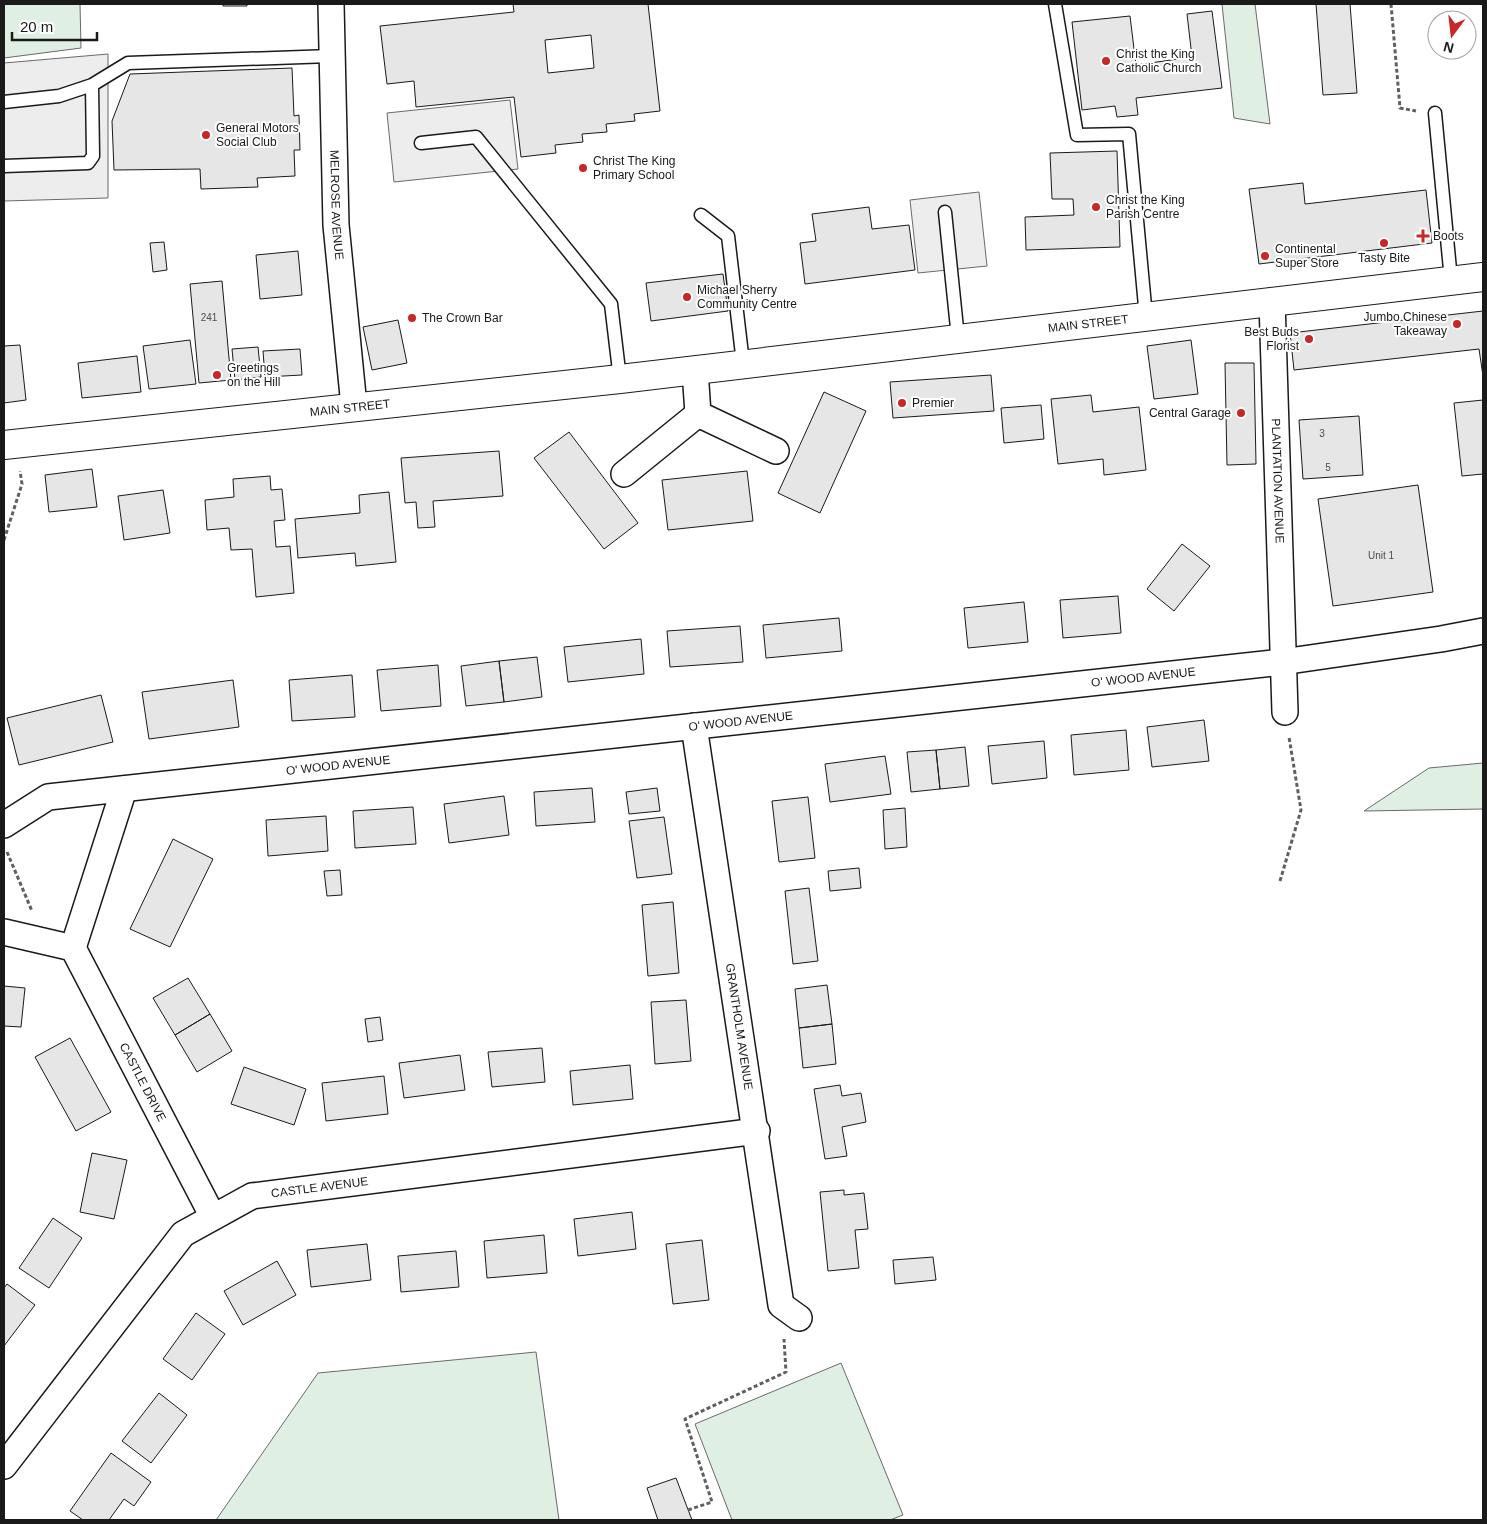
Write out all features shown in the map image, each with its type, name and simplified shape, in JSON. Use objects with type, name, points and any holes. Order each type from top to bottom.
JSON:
[{"type":"main road","name":"MAIN STREET","points":[[10,444],[695,370],[1483,277]]},
{"type":"street","name":"MELROSE AVENUE","points":[[331,4],[336,225],[354,406]]},
{"type":"street","name":"PLANTATION AVENUE","points":[[1272,301],[1285,712]]},
{"type":"street","points":[[695,370],[698,414]]},
{"type":"street","points":[[698,414],[776,451]]},
{"type":"street","points":[[624,474],[698,414]]},
{"type":"street","name":"O' WOOD AVENUE","points":[[4,825],[48,797],[1282,662],[1441,639],[1483,631]]},
{"type":"street","name":"GRANTHOLM AVENUE","points":[[694,726],[757,1131],[790,1311]]},
{"type":"street","points":[[4,932],[73,948],[124,789]]},
{"type":"street","name":"CASTLE DRIVE","points":[[73,948],[213,1217]]},
{"type":"street","name":"CASTLE AVENUE","points":[[4,1466],[183,1234],[252,1196],[757,1131]]},
{"type":"lane","points":[[1056,4],[1077,134],[1129,134],[1146,317]]},
{"type":"lane","points":[[4,102],[59,96],[92,85],[128,63],[332,56]]},
{"type":"lane","points":[[4,166],[88,163],[93,156],[92,85]]},
{"type":"lane","points":[[1435,114],[1452,280]]},
{"type":"lane","points":[[422,143],[476,137],[611,304],[620,378]]},
{"type":"lane","points":[[945,212],[958,338]]},
{"type":"lane","points":[[701,215],[728,236],[743,363]]},
{"type":"path","points":[[1391,4],[1400,108],[1435,114]]},
{"type":"path","points":[[4,540],[22,484],[10,444]]},
{"type":"path","points":[[1280,882],[1301,810],[1285,712]]},
{"type":"path","points":[[4,842],[44,941]]},
{"type":"path","points":[[688,1510],[712,1502],[685,1419],[786,1372],[790,1311]]},
{"type":"green space","points":[[4,4],[80,4],[81,48],[4,58]]},
{"type":"green space","points":[[1222,4],[1255,4],[1270,124],[1234,118]]},
{"type":"green space","points":[[1483,763],[1483,809],[1364,811],[1429,768]]},
{"type":"green space","points":[[536,1352],[559,1520],[216,1520],[318,1373]]},
{"type":"green space","points":[[841,1363],[903,1515],[890,1520],[732,1520],[695,1424]]},
{"type":"shaded area","points":[[108,54],[108,198],[4,201],[4,63]]},
{"type":"shaded area","points":[[510,100],[518,169],[394,182],[387,113]]},
{"type":"shaded area","points":[[979,192],[987,266],[918,273],[910,200]]},
{"type":"building","points":[[223,4],[247,4],[247,6],[223,6]]},
{"type":"building","points":[[513,4],[648,4],[660,111],[634,114],[635,121],[606,124],[607,132],[582,134],[583,142],[555,145],[556,153],[521,157],[514,97],[416,107],[414,81],[387,84],[380,26],[514,12]],"holes":[[[591,35],[594,68],[548,73],[545,40]]]},
{"type":"building","points":[[1316,4],[1350,4],[1357,93],[1323,95]]},
{"type":"building","name":"Christ the King Catholic Church","points":[[1212,11],[1222,88],[1136,98],[1138,115],[1117,117],[1115,106],[1082,110],[1072,22],[1130,16],[1136,65],[1192,57],[1187,14]]},
{"type":"building","name":"General Motors Social Club","points":[[292,68],[294,116],[299,115],[300,150],[294,150],[295,176],[257,178],[258,187],[201,189],[200,169],[114,170],[112,121],[130,74]]},
{"type":"building","name":"Christ the King Parish Centre","points":[[1117,151],[1120,247],[1026,250],[1025,217],[1074,215],[1073,199],[1052,199],[1050,153]]},
{"type":"building","points":[[1303,183],[1305,204],[1426,190],[1432,243],[1259,264],[1249,189]]},
{"type":"building","points":[[869,207],[872,229],[909,225],[915,270],[805,284],[800,243],[816,241],[812,214]]},
{"type":"building","points":[[164,242],[167,270],[153,272],[150,243]]},
{"type":"building","points":[[298,251],[302,295],[260,299],[256,255]]},
{"type":"building","name":"Michael Sherry Community Centre","points":[[723,274],[728,311],[651,321],[646,283]]},
{"type":"building","points":[[222,281],[231,380],[199,383],[190,284]]},
{"type":"building","points":[[1483,311],[1483,376],[1479,349],[1294,370],[1290,333]]},
{"type":"building","points":[[398,320],[407,363],[372,370],[363,327]]},
{"type":"building","points":[[190,340],[196,384],[149,389],[143,346]]},
{"type":"building","points":[[1191,340],[1198,394],[1154,399],[1147,346]]},
{"type":"building","points":[[20,345],[26,400],[4,403],[4,346]]},
{"type":"building","points":[[258,347],[261,377],[235,380],[232,349]]},
{"type":"building","points":[[300,349],[302,375],[265,377],[263,351]]},
{"type":"building","points":[[137,356],[141,392],[82,398],[78,363]]},
{"type":"building","name":"Central Garage","points":[[1225,363],[1254,363],[1256,464],[1227,465]]},
{"type":"building","points":[[991,375],[994,411],[893,418],[890,382]]},
{"type":"building","points":[[824,392],[866,411],[820,513],[778,493]]},
{"type":"building","points":[[1091,395],[1093,412],[1139,407],[1146,470],[1104,475],[1103,459],[1058,464],[1051,399]]},
{"type":"building","points":[[1483,400],[1483,474],[1462,476],[1454,403]]},
{"type":"building","points":[[1041,405],[1044,439],[1004,443],[1001,408]]},
{"type":"building","points":[[1359,416],[1363,475],[1303,479],[1299,420]]},
{"type":"building","points":[[569,432],[638,523],[604,549],[534,458]]},
{"type":"building","points":[[499,451],[503,496],[433,501],[435,527],[418,528],[416,502],[405,503],[401,458]]},
{"type":"building","points":[[92,469],[97,507],[49,512],[45,475]]},
{"type":"building","points":[[747,471],[753,521],[668,530],[662,480]]},
{"type":"building","points":[[270,476],[271,490],[282,489],[285,520],[274,521],[276,547],[290,546],[294,593],[256,597],[252,549],[231,550],[229,528],[207,530],[205,500],[234,497],[233,479]]},
{"type":"building","points":[[1418,485],[1433,592],[1333,606],[1318,499]]},
{"type":"building","points":[[163,490],[170,533],[124,540],[118,496]]},
{"type":"building","points":[[389,492],[396,562],[356,566],[355,553],[298,558],[295,519],[360,513],[359,495]]},
{"type":"building","points":[[1182,544],[1210,566],[1174,611],[1147,589]]},
{"type":"building","points":[[1118,596],[1121,633],[1063,638],[1060,600]]},
{"type":"building","points":[[1024,602],[1028,642],[968,648],[964,608]]},
{"type":"building","points":[[839,618],[842,651],[766,658],[763,625]]},
{"type":"building","points":[[740,626],[743,662],[670,667],[667,631]]},
{"type":"building","points":[[641,639],[644,674],[568,682],[564,647]]},
{"type":"building","points":[[537,657],[542,697],[504,702],[499,661]]},
{"type":"building","points":[[499,661],[504,702],[466,706],[461,666]]},
{"type":"building","points":[[438,665],[441,706],[381,711],[377,670]]},
{"type":"building","points":[[352,675],[355,717],[292,721],[289,680]]},
{"type":"building","points":[[233,680],[239,727],[149,739],[142,692]]},
{"type":"building","points":[[101,695],[113,742],[19,765],[7,718]]},
{"type":"building","points":[[1204,720],[1209,761],[1152,767],[1147,727]]},
{"type":"building","points":[[1126,730],[1129,770],[1074,775],[1071,735]]},
{"type":"building","points":[[1044,741],[1047,778],[992,784],[988,746]]},
{"type":"building","points":[[965,747],[969,786],[940,789],[936,750]]},
{"type":"building","points":[[936,750],[940,789],[911,792],[907,752]]},
{"type":"building","points":[[885,756],[891,794],[830,802],[825,764]]},
{"type":"building","points":[[592,788],[595,822],[536,826],[534,792]]},
{"type":"building","points":[[657,788],[660,811],[629,814],[626,792]]},
{"type":"building","points":[[504,796],[509,835],[449,843],[444,804]]},
{"type":"building","points":[[808,797],[815,858],[779,862],[772,801]]},
{"type":"building","points":[[413,807],[416,844],[355,848],[353,811]]},
{"type":"building","points":[[905,808],[907,847],[885,849],[883,810]]},
{"type":"building","points":[[326,816],[328,851],[268,856],[266,820]]},
{"type":"building","points":[[664,817],[672,874],[637,878],[629,821]]},
{"type":"building","points":[[173,839],[213,859],[170,947],[130,929]]},
{"type":"building","points":[[859,868],[861,888],[830,891],[828,871]]},
{"type":"building","points":[[340,870],[342,895],[327,896],[324,871]]},
{"type":"building","points":[[809,888],[818,961],[793,964],[785,891]]},
{"type":"building","points":[[673,902],[679,973],[648,976],[642,905]]},
{"type":"building","points":[[188,978],[210,1014],[175,1035],[153,998]]},
{"type":"building","points":[[827,985],[832,1024],[799,1028],[795,989]]},
{"type":"building","points":[[4,986],[25,988],[21,1027],[4,1026]]},
{"type":"building","points":[[686,1000],[691,1061],[655,1064],[651,1002]]},
{"type":"building","points":[[210,1014],[232,1051],[197,1072],[175,1035]]},
{"type":"building","points":[[380,1017],[383,1040],[368,1042],[365,1019]]},
{"type":"building","points":[[832,1024],[836,1064],[803,1068],[799,1028]]},
{"type":"building","points":[[70,1038],[111,1112],[76,1131],[35,1057]]},
{"type":"building","points":[[542,1048],[545,1082],[492,1087],[488,1052]]},
{"type":"building","points":[[460,1055],[465,1090],[404,1098],[399,1063]]},
{"type":"building","points":[[630,1065],[633,1099],[573,1105],[570,1071]]},
{"type":"building","points":[[244,1067],[306,1089],[294,1125],[231,1104]]},
{"type":"building","points":[[384,1076],[388,1114],[326,1121],[322,1083]]},
{"type":"building","points":[[840,1085],[842,1096],[861,1093],[866,1122],[842,1127],[847,1156],[825,1159],[814,1089]]},
{"type":"building","points":[[92,1153],[127,1160],[114,1219],[80,1212]]},
{"type":"building","points":[[844,1190],[844,1195],[864,1193],[868,1229],[855,1230],[859,1268],[828,1271],[820,1192]]},
{"type":"building","points":[[632,1212],[636,1249],[578,1256],[574,1219]]},
{"type":"building","points":[[53,1218],[82,1238],[49,1288],[19,1268]]},
{"type":"building","points":[[544,1235],[547,1273],[487,1278],[484,1241]]},
{"type":"building","points":[[702,1240],[709,1300],[673,1304],[666,1244]]},
{"type":"building","points":[[367,1244],[371,1280],[311,1287],[307,1250]]},
{"type":"building","points":[[456,1251],[459,1287],[401,1292],[398,1256]]},
{"type":"building","points":[[933,1257],[936,1280],[895,1284],[893,1260]]},
{"type":"building","points":[[277,1261],[296,1295],[243,1325],[224,1291]]},
{"type":"building","points":[[7,1284],[35,1305],[4,1346],[4,1288]]},
{"type":"building","points":[[196,1313],[225,1334],[192,1380],[163,1359]]},
{"type":"building","points":[[159,1393],[187,1415],[151,1463],[122,1441]]},
{"type":"building","points":[[111,1453],[151,1482],[134,1506],[124,1499],[109,1520],[83,1520],[70,1511]]},
{"type":"building","points":[[676,1478],[692,1520],[658,1520],[647,1488]]},
{"type":"place","name":"Christ the King Catholic Church","points":[[1106,61]]},
{"type":"place","name":"General Motors Social Club","points":[[206,135]]},
{"type":"place","name":"Christ The King Primary School","points":[[583,168]]},
{"type":"place","name":"Christ the King Parish Centre","points":[[1096,207]]},
{"type":"place","name":"Boots","points":[[1423,236]]},
{"type":"place","name":"Tasty Bite","points":[[1384,243]]},
{"type":"place","name":"Continental Super Store","points":[[1265,256]]},
{"type":"place","name":"Michael Sherry Community Centre","points":[[687,297]]},
{"type":"place","name":"The Crown Bar","points":[[412,318]]},
{"type":"place","name":"Jumbo Chinese Takeaway","points":[[1457,324]]},
{"type":"place","name":"Best Buds Florist","points":[[1309,339]]},
{"type":"place","name":"Greetings on the Hill","points":[[217,375]]},
{"type":"place","name":"Premier","points":[[902,403]]},
{"type":"place","name":"Central Garage","points":[[1241,413]]}]
